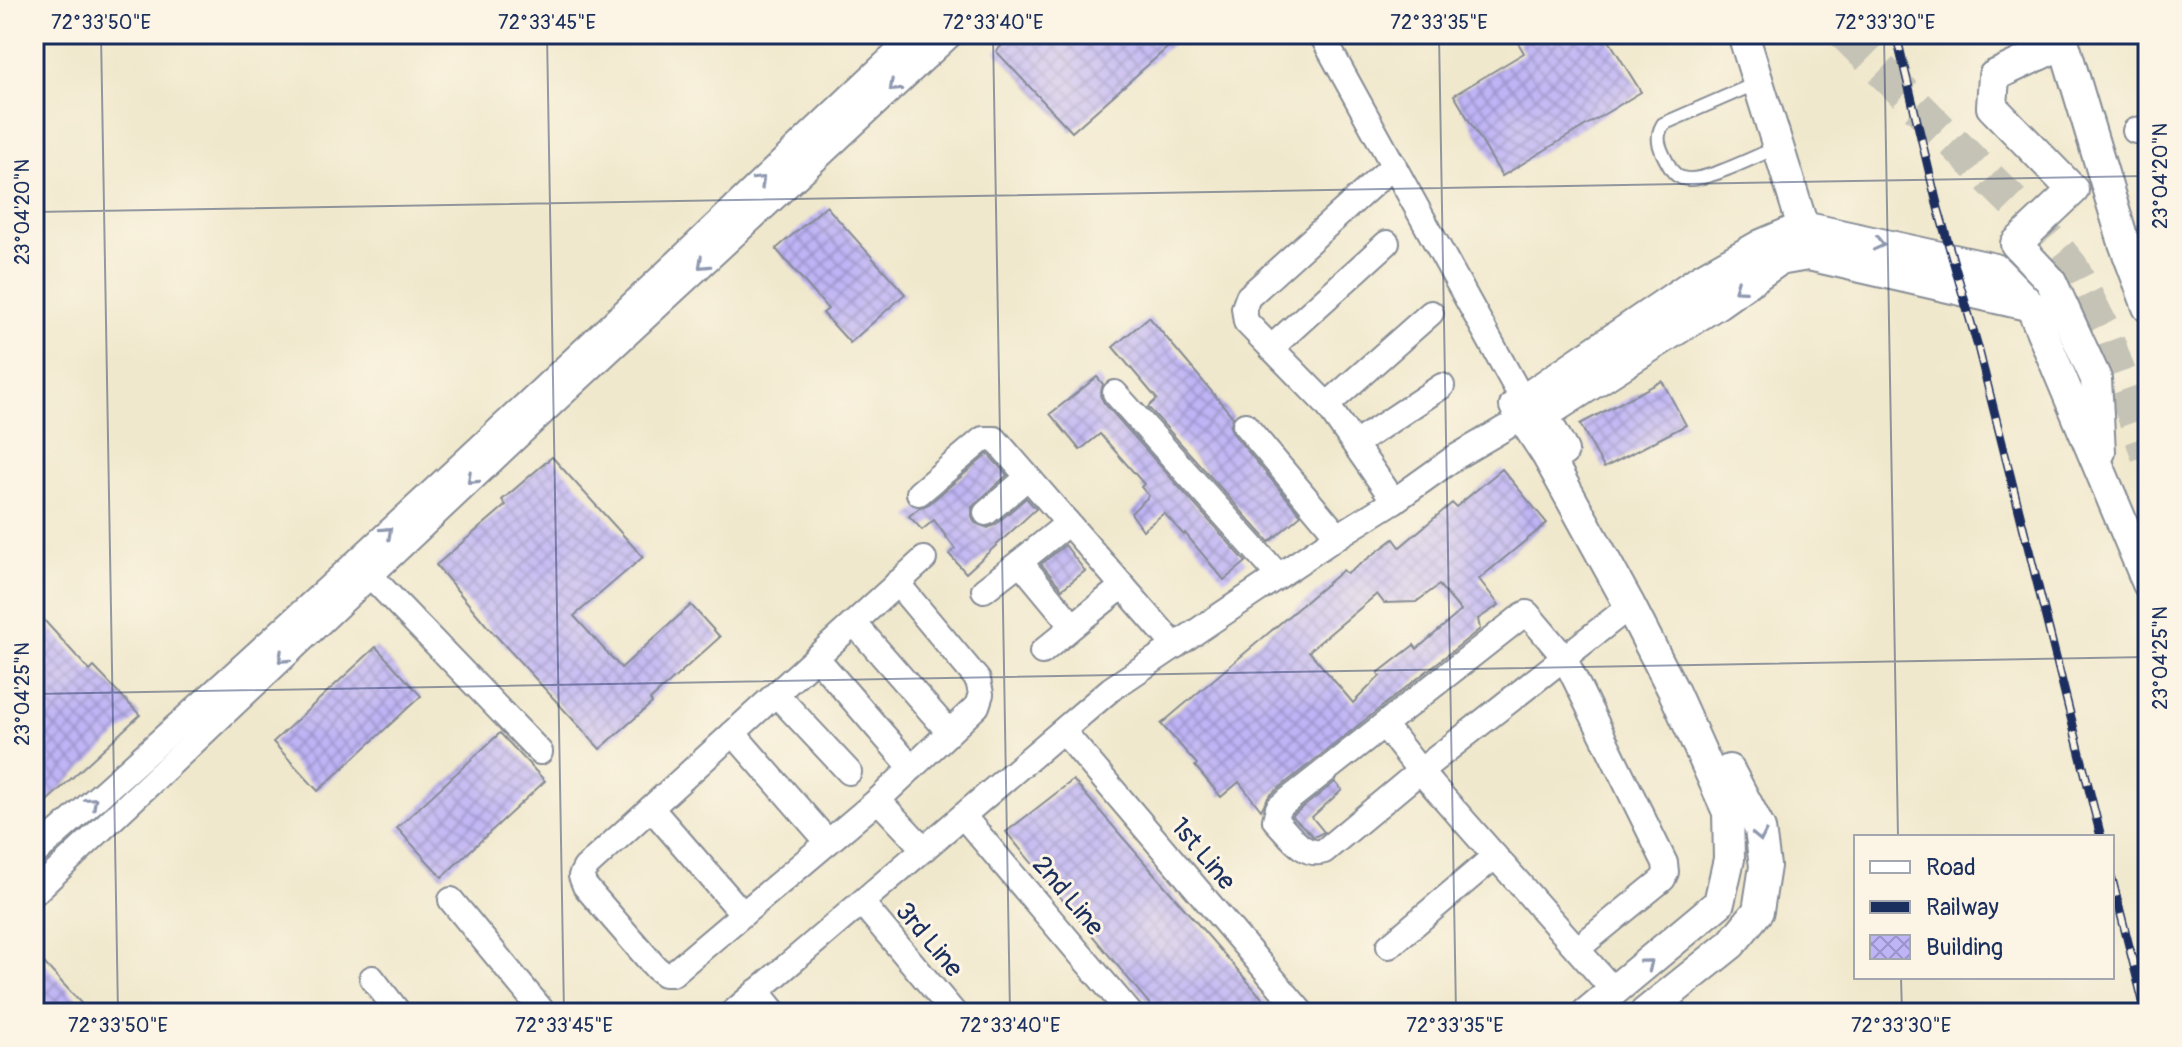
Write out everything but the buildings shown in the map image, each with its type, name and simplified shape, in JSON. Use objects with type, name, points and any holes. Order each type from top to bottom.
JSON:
[{"type":"street","points":[[34,893],[364,568],[496,444],[917,34]]},
{"type":"street","points":[[496,444],[951,34]]},
{"type":"street","points":[[1321,34],[1674,692],[1728,812],[1729,859],[1719,903],[1601,1005],[1577,949],[1420,771],[1384,725]]},
{"type":"street","points":[[1743,34],[1806,241]]},
{"type":"street","points":[[2101,473],[2096,379],[2051,281],[2016,244],[2073,190],[1992,107],[1994,76],[2062,39],[2124,243],[2148,307]]},
{"type":"street","points":[[1394,165],[1248,297],[1244,308],[1246,322],[1327,405],[1394,501]]},
{"type":"street","points":[[1806,241],[2031,306],[2148,584]]},
{"type":"street","points":[[732,1013],[1111,689],[1394,501],[1523,409],[1718,303],[1806,241]]},
{"type":"street","points":[[1271,348],[1387,243]]},
{"type":"street","points":[[1327,405],[1431,313]]},
{"type":"street","points":[[1355,444],[1442,386]]},
{"type":"street","points":[[1115,393],[1279,576]]},
{"type":"street","points":[[1523,409],[1760,829],[1765,866],[1758,911],[1731,944],[1645,1013]]},
{"type":"street","points":[[1245,425],[1338,536]]},
{"type":"street","points":[[919,493],[983,439],[995,439],[1175,646]]},
{"type":"street","points":[[986,513],[1028,477]]},
{"type":"street","points":[[984,590],[1068,523]]},
{"type":"street","points":[[897,583],[978,680],[981,694],[977,706],[878,800],[672,974],[664,974],[585,886],[581,876],[585,868],[897,583],[924,559]]},
{"type":"street","points":[[1020,562],[1073,626]]},
{"type":"street","points":[[364,568],[540,752]]},
{"type":"street","points":[[34,854],[364,568]]},
{"type":"street","points":[[1042,652],[1123,586]]},
{"type":"street","points":[[1577,949],[1663,879],[1665,863],[1564,657],[1527,613],[1278,808],[1275,820],[1306,851],[1316,854],[1324,851],[1420,771],[1564,657],[1630,606]]},
{"type":"street","points":[[854,623],[949,732]]},
{"type":"street","points":[[816,657],[912,768]]},
{"type":"street","points":[[776,694],[849,772]]},
{"type":"street","name":"1st Line","points":[[1063,731],[1302,1013]]},
{"type":"street","points":[[733,733],[828,842]]},
{"type":"street","points":[[878,800],[924,849]]},
{"type":"street","points":[[651,808],[743,914]]},
{"type":"street","name":"2nd Line","points":[[963,816],[1130,1013]]},
{"type":"street","points":[[1389,946],[1495,856]]},
{"type":"street","points":[[451,900],[544,1013]]},
{"type":"street","name":"3rd Line","points":[[862,903],[954,1013]]},
{"type":"street","points":[[372,978],[399,1013]]},
{"type":"street","points":[[757,991],[775,1013]]},
{"type":"lane","points":[[1758,82],[1663,124],[1659,147],[1671,170],[1678,176],[1694,180],[1778,147]]},
{"type":"tunnel","points":[[1845,34],[2042,231],[2071,266],[2104,331],[2148,455]]},
{"type":"railway","points":[[1896,34],[2100,835]]},
{"type":"railway","points":[[2114,887],[2146,1013]]}]
